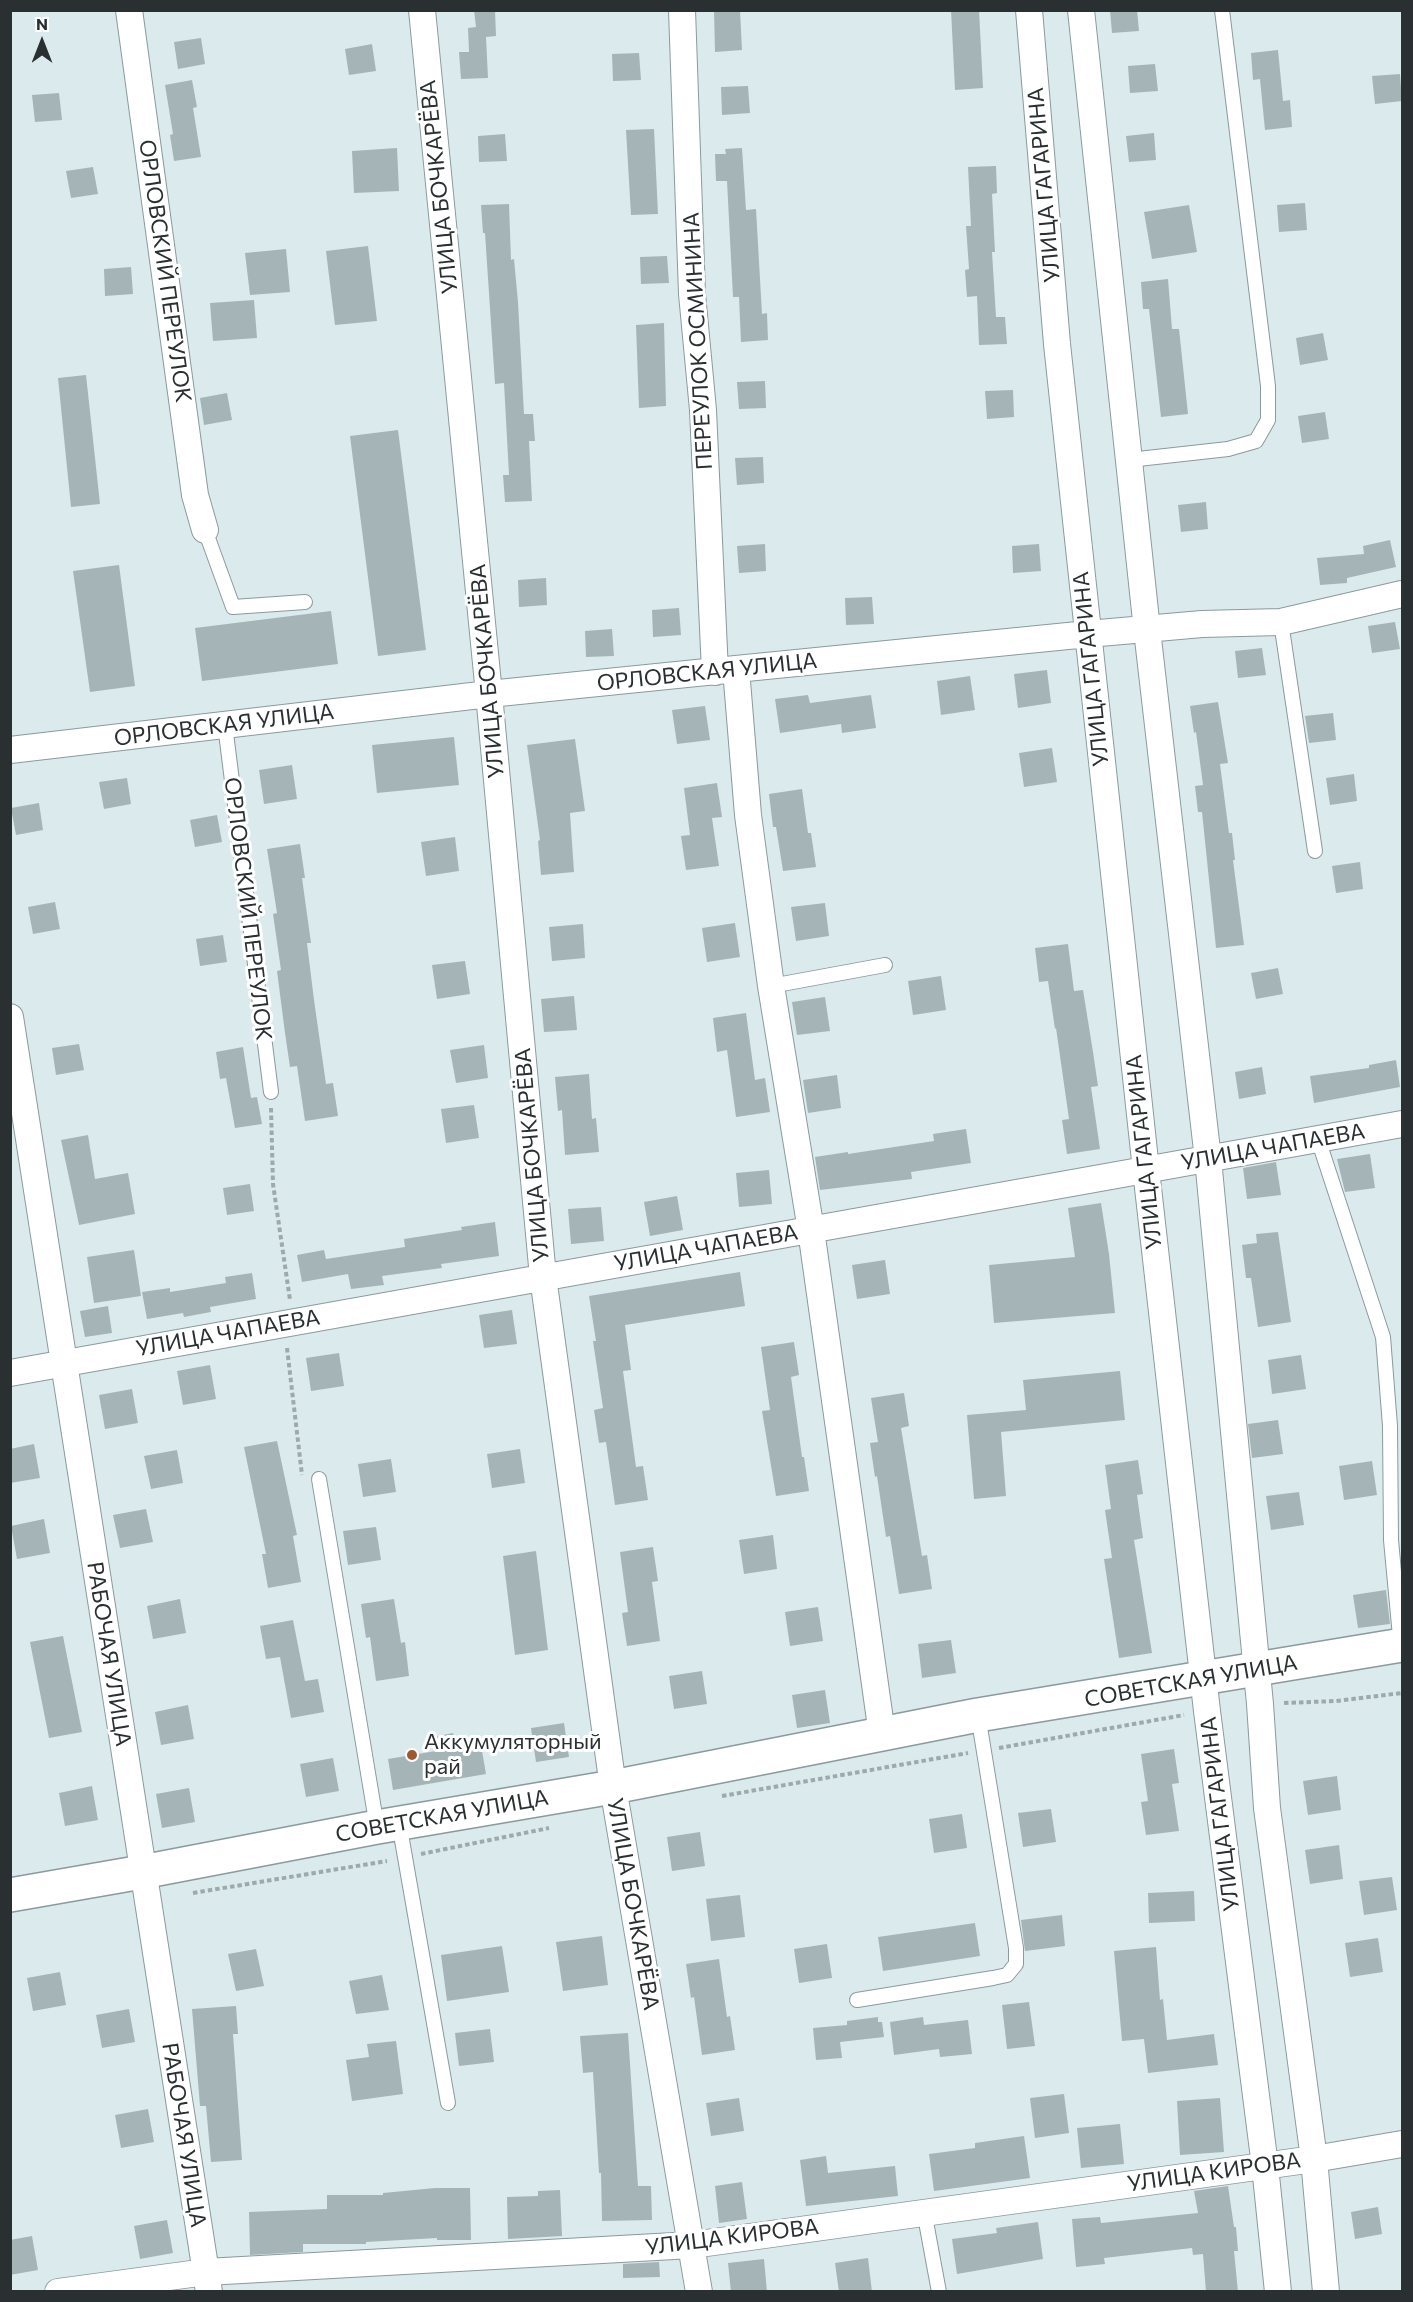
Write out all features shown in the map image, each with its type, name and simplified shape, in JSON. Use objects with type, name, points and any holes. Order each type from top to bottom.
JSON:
[{"type":"street","name":"ОРЛОВСКИЙ ПЕРЕУЛОК","points":[[129,10],[195,495],[205,530]]},
{"type":"street","name":"УЛИЦА БОЧКАРЁВА","points":[[422,10],[543,1277],[613,1786],[699,2292]]},
{"type":"street","name":"ПЕРЕУЛОК ОСМИНИНА","points":[[682,10],[692,294],[725,670],[748,815],[771,986],[811,1230],[882,1734]]},
{"type":"street","name":"УЛИЦА ГАГАРИНА","points":[[1029,10],[1057,344],[1146,1170],[1204,1679],[1265,2166],[1278,2292]]},
{"type":"street","name":"УЛИЦА ГАГАРИНА","points":[[1081,10],[1208,1159],[1257,1670],[1267,1808],[1314,2159],[1326,2292]]},
{"type":"street","name":"ОРЛОВСКАЯ УЛИЦА","points":[[10,750],[489,694],[725,670],[1202,624],[1281,622],[1402,594]]},
{"type":"street","name":"РАБОЧАЯ УЛИЦА","points":[[10,1017],[207,2282]]},
{"type":"street","name":"УЛИЦА ЧАПАЕВА","points":[[10,1373],[1402,1124]]},
{"type":"street","name":"СОВЕТСКАЯ УЛИЦА","points":[[10,1895],[613,1786],[978,1716],[1402,1646]]},
{"type":"street","name":"УЛИЦА КИРОВА","points":[[58,2292],[692,2245],[924,2211],[1265,2166],[1402,2144]]},
{"type":"lane","points":[[1129,460],[1228,449],[1256,441],[1268,420],[1268,386],[1221,10]]},
{"type":"lane","points":[[205,530],[233,607],[305,602]]},
{"type":"lane","points":[[1281,622],[1315,851]]},
{"type":"lane","name":"ОРЛОВСКИЙ ПЕРЕУЛОК","points":[[225,725],[271,1092]]},
{"type":"lane","points":[[771,986],[885,965]]},
{"type":"lane","points":[[1318,1139],[1383,1338],[1390,1426],[1391,1540],[1402,1646]]},
{"type":"lane","points":[[319,1479],[388,1825],[448,2103]]},
{"type":"lane","points":[[856,2000],[1007,1975],[1016,1964],[1016,1948],[978,1716]]},
{"type":"lane","points":[[924,2211],[939,2292]]},
{"type":"path","points":[[271,1092],[273,1184],[302,1476],[319,1479]]},
{"type":"path","points":[[1260,1704],[1336,1701],[1402,1693]]},
{"type":"building","points":[[474,10],[495,10],[496,36],[486,37],[488,78],[461,79],[459,52],[469,52],[468,28],[476,27]]},
{"type":"building","points":[[714,10],[740,10],[742,50],[715,52]]},
{"type":"building","points":[[951,10],[979,10],[983,88],[955,90]]},
{"type":"building","points":[[1110,10],[1137,10],[1139,31],[1112,33]]},
{"type":"building","points":[[201,38],[205,64],[178,69],[174,42]]},
{"type":"building","points":[[372,44],[376,71],[349,75],[345,49]]},
{"type":"building","points":[[1278,50],[1283,101],[1290,100],[1292,127],[1265,130],[1260,79],[1253,80],[1251,53]]},
{"type":"building","points":[[639,53],[641,80],[613,81],[612,54]]},
{"type":"building","points":[[1155,64],[1158,91],[1130,93],[1128,66]]},
{"type":"building","points":[[1400,74],[1402,101],[1375,104],[1372,76]]},
{"type":"building","points":[[192,80],[197,107],[193,108],[201,157],[174,161],[170,135],[173,134],[165,85]]},
{"type":"building","points":[[748,86],[750,113],[722,115],[721,87]]},
{"type":"building","points":[[59,93],[62,120],[35,122],[32,95]]},
{"type":"building","points":[[654,129],[658,214],[631,215],[626,130]]},
{"type":"building","points":[[1154,133],[1156,160],[1129,162],[1126,136]]},
{"type":"building","points":[[505,134],[507,161],[479,162],[478,136]]},
{"type":"building","points":[[397,148],[399,191],[354,193],[352,151]]},
{"type":"building","points":[[742,148],[746,210],[756,209],[762,314],[767,313],[768,340],[741,342],[739,297],[733,297],[727,181],[716,181],[715,154],[726,154],[725,149]]},
{"type":"building","points":[[996,166],[997,193],[992,194],[995,252],[992,252],[996,317],[1005,317],[1007,344],[979,345],[977,296],[967,297],[965,270],[969,269],[966,226],[971,226],[968,167]]},
{"type":"building","points":[[93,167],[98,194],[71,198],[66,171]]},
{"type":"building","points":[[1305,203],[1307,230],[1279,232],[1277,205]]},
{"type":"building","points":[[509,204],[511,260],[514,259],[518,302],[524,414],[533,414],[535,441],[529,441],[532,501],[505,502],[503,475],[509,475],[504,383],[495,384],[485,233],[483,233],[481,205]]},
{"type":"building","points":[[1189,205],[1197,252],[1152,259],[1144,212]]},
{"type":"building","points":[[368,246],[377,321],[335,325],[326,251]]},
{"type":"building","points":[[286,249],[290,292],[250,295],[245,253]]},
{"type":"building","points":[[667,256],[669,283],[641,284],[640,257]]},
{"type":"building","points":[[131,267],[133,294],[105,296],[104,269]]},
{"type":"building","points":[[1168,279],[1172,329],[1179,329],[1188,414],[1161,417],[1149,309],[1143,309],[1141,282]]},
{"type":"building","points":[[254,300],[257,338],[213,341],[210,303]]},
{"type":"building","points":[[664,323],[666,406],[639,408],[636,325]]},
{"type":"building","points":[[1323,333],[1328,360],[1300,365],[1296,338]]},
{"type":"building","points":[[86,375],[100,504],[71,507],[58,378]]},
{"type":"building","points":[[765,381],[766,408],[739,409],[737,382]]},
{"type":"building","points":[[1013,390],[1014,417],[987,419],[985,391]]},
{"type":"building","points":[[227,393],[232,420],[204,425],[200,398]]},
{"type":"building","points":[[1325,412],[1329,439],[1302,443],[1298,416]]},
{"type":"building","points":[[398,430],[426,650],[378,656],[350,436]]},
{"type":"building","points":[[763,457],[764,483],[737,485],[735,458]]},
{"type":"building","points":[[1206,502],[1208,529],[1181,532],[1178,505]]},
{"type":"building","points":[[1390,540],[1396,567],[1347,578],[1347,583],[1320,585],[1317,558],[1364,554],[1363,546]]},
{"type":"building","points":[[765,544],[766,571],[739,573],[737,546]]},
{"type":"building","points":[[1039,544],[1041,571],[1013,573],[1012,546]]},
{"type":"building","points":[[119,565],[135,686],[90,692],[73,571]]},
{"type":"building","points":[[546,578],[547,605],[519,607],[518,580]]},
{"type":"building","points":[[872,597],[874,624],[846,625],[845,598]]},
{"type":"building","points":[[679,608],[681,635],[653,637],[652,610]]},
{"type":"building","points":[[331,611],[338,664],[202,681],[195,628]]},
{"type":"building","points":[[1395,622],[1400,649],[1372,653],[1368,626]]},
{"type":"building","points":[[612,629],[614,656],[586,657],[585,631]]},
{"type":"building","points":[[1262,648],[1266,675],[1238,678],[1235,651]]},
{"type":"building","points":[[1047,670],[1051,703],[1018,708],[1014,674]]},
{"type":"building","points":[[970,676],[975,710],[941,715],[937,681]]},
{"type":"building","points":[[808,695],[810,703],[871,695],[876,728],[842,733],[841,724],[780,733],[775,699]]},
{"type":"building","points":[[1218,702],[1228,763],[1220,764],[1229,833],[1232,833],[1235,860],[1233,860],[1244,945],[1216,948],[1202,812],[1198,812],[1195,786],[1203,785],[1190,706]]},
{"type":"building","points":[[705,706],[710,740],[677,744],[672,710]]},
{"type":"building","points":[[1333,713],[1336,740],[1309,743],[1305,716]]},
{"type":"building","points":[[454,737],[459,785],[377,793],[372,745]]},
{"type":"building","points":[[575,739],[585,811],[570,813],[574,872],[541,875],[538,841],[540,840],[527,745]]},
{"type":"building","points":[[1052,748],[1057,782],[1024,787],[1019,753]]},
{"type":"building","points":[[292,765],[297,799],[264,804],[259,770]]},
{"type":"building","points":[[1354,774],[1357,801],[1330,805],[1326,778]]},
{"type":"building","points":[[127,778],[131,804],[104,809],[99,782]]},
{"type":"building","points":[[717,783],[722,817],[712,818],[719,866],[686,870],[681,836],[690,835],[684,788]]},
{"type":"building","points":[[802,789],[808,833],[811,833],[816,867],[783,871],[776,827],[773,827],[769,794]]},
{"type":"building","points":[[39,803],[43,830],[16,835],[11,808]]},
{"type":"building","points":[[217,815],[222,842],[195,847],[190,820]]},
{"type":"building","points":[[455,837],[459,871],[426,876],[421,842]]},
{"type":"building","points":[[300,844],[311,943],[307,943],[314,1000],[326,1084],[333,1083],[338,1116],[305,1121],[297,1066],[290,1067],[285,1033],[277,971],[281,970],[273,914],[277,913],[267,849]]},
{"type":"building","points":[[1360,862],[1363,889],[1336,893],[1332,866]]},
{"type":"building","points":[[55,902],[60,929],[33,934],[28,907]]},
{"type":"building","points":[[825,903],[829,936],[796,941],[791,907]]},
{"type":"building","points":[[735,923],[740,957],[707,962],[702,928]]},
{"type":"building","points":[[583,924],[585,958],[552,961],[549,927]]},
{"type":"building","points":[[223,935],[227,962],[200,966],[196,939]]},
{"type":"building","points":[[1068,944],[1074,991],[1083,990],[1093,1052],[1098,1086],[1091,1087],[1100,1149],[1067,1154],[1062,1120],[1069,1119],[1056,1028],[1048,981],[1039,982],[1035,948]]},
{"type":"building","points":[[465,961],[470,994],[437,999],[432,965]]},
{"type":"building","points":[[1278,968],[1283,994],[1256,999],[1251,973]]},
{"type":"building","points":[[941,976],[946,1010],[913,1015],[908,981]]},
{"type":"building","points":[[574,996],[577,1030],[544,1032],[541,999]]},
{"type":"building","points":[[825,997],[830,1031],[797,1035],[792,1002]]},
{"type":"building","points":[[746,1013],[755,1080],[765,1078],[770,1112],[736,1117],[727,1050],[717,1052],[713,1018]]},
{"type":"building","points":[[79,1044],[84,1070],[56,1075],[52,1048]]},
{"type":"building","points":[[484,1045],[488,1078],[456,1083],[450,1050]]},
{"type":"building","points":[[243,1047],[251,1098],[257,1097],[262,1124],[235,1128],[226,1078],[220,1079],[216,1052]]},
{"type":"building","points":[[1396,1060],[1400,1087],[1314,1103],[1310,1076],[1369,1068],[1369,1065]]},
{"type":"building","points":[[1262,1067],[1266,1094],[1239,1099],[1235,1072]]},
{"type":"building","points":[[589,1074],[592,1119],[596,1118],[599,1152],[565,1155],[562,1110],[558,1111],[555,1077]]},
{"type":"building","points":[[837,1075],[841,1108],[808,1113],[803,1080]]},
{"type":"building","points":[[474,1105],[479,1138],[446,1143],[441,1109]]},
{"type":"building","points":[[966,1129],[971,1163],[911,1172],[912,1179],[820,1190],[815,1157],[934,1141],[933,1134]]},
{"type":"building","points":[[88,1135],[95,1179],[128,1173],[135,1214],[79,1225],[61,1140]]},
{"type":"building","points":[[1370,1154],[1375,1188],[1345,1192],[1337,1159]]},
{"type":"building","points":[[1276,1162],[1281,1195],[1247,1199],[1243,1168]]},
{"type":"building","points":[[769,1170],[772,1204],[739,1207],[736,1173]]},
{"type":"building","points":[[250,1184],[254,1211],[227,1215],[223,1188]]},
{"type":"building","points":[[677,1196],[683,1230],[650,1236],[644,1202]]},
{"type":"building","points":[[1101,1203],[1115,1313],[994,1323],[989,1265],[1075,1257],[1068,1208]]},
{"type":"building","points":[[601,1207],[604,1241],[571,1244],[568,1209]]},
{"type":"building","points":[[495,1222],[499,1256],[441,1264],[442,1268],[382,1276],[384,1285],[351,1289],[348,1274],[302,1282],[297,1255],[324,1250],[326,1259],[405,1247],[404,1239],[462,1230],[461,1227]]},
{"type":"building","points":[[1278,1232],[1291,1322],[1258,1327],[1251,1278],[1246,1278],[1242,1245],[1257,1243],[1256,1234]]},
{"type":"building","points":[[134,1250],[141,1296],[94,1303],[87,1257]]},
{"type":"building","points":[[885,1260],[890,1294],[857,1299],[852,1265]]},
{"type":"building","points":[[740,1272],[745,1306],[625,1325],[631,1370],[623,1371],[636,1467],[643,1466],[648,1500],[615,1505],[606,1442],[599,1443],[594,1410],[603,1408],[589,1296]]},
{"type":"building","points":[[252,1273],[256,1299],[210,1307],[211,1312],[184,1317],[183,1313],[147,1319],[142,1292],[170,1288],[170,1292],[226,1283],[225,1277]]},
{"type":"building","points":[[108,1306],[112,1333],[85,1337],[80,1311]]},
{"type":"building","points":[[512,1310],[517,1344],[484,1348],[479,1315]]},
{"type":"building","points":[[794,1342],[799,1375],[791,1377],[809,1491],[776,1496],[762,1411],[770,1410],[761,1347]]},
{"type":"building","points":[[339,1353],[344,1386],[311,1391],[306,1358]]},
{"type":"building","points":[[1301,1355],[1306,1389],[1272,1394],[1268,1360]]},
{"type":"building","points":[[210,1365],[216,1399],[183,1405],[177,1371]]},
{"type":"building","points":[[1120,1371],[1125,1420],[1001,1432],[1006,1496],[974,1499],[967,1415],[1026,1410],[1023,1380]]},
{"type":"building","points":[[132,1389],[138,1423],[105,1429],[99,1395]]},
{"type":"building","points":[[904,1393],[909,1426],[901,1428],[922,1556],[927,1555],[932,1589],[899,1594],[890,1536],[886,1537],[870,1443],[878,1442],[871,1398]]},
{"type":"building","points":[[1278,1420],[1283,1454],[1252,1458],[1248,1424]]},
{"type":"building","points":[[277,1441],[297,1535],[293,1536],[301,1582],[268,1588],[262,1554],[266,1554],[244,1447]]},
{"type":"building","points":[[34,1444],[40,1478],[10,1483],[10,1449]]},
{"type":"building","points":[[520,1449],[525,1483],[492,1488],[487,1454]]},
{"type":"building","points":[[177,1450],[183,1483],[151,1489],[144,1456]]},
{"type":"building","points":[[391,1459],[396,1492],[363,1497],[358,1464]]},
{"type":"building","points":[[1138,1460],[1143,1494],[1137,1495],[1143,1538],[1134,1540],[1152,1653],[1119,1658],[1104,1559],[1112,1558],[1105,1510],[1111,1509],[1105,1465]]},
{"type":"building","points":[[1372,1461],[1377,1495],[1344,1500],[1339,1466]]},
{"type":"building","points":[[1299,1492],[1304,1525],[1271,1530],[1266,1496]]},
{"type":"building","points":[[146,1509],[153,1542],[120,1548],[113,1515]]},
{"type":"building","points":[[44,1519],[50,1553],[17,1559],[11,1526]]},
{"type":"building","points":[[376,1527],[381,1560],[348,1565],[343,1531]]},
{"type":"building","points":[[773,1535],[777,1569],[744,1574],[739,1540]]},
{"type":"building","points":[[653,1547],[658,1581],[652,1582],[660,1641],[627,1646],[622,1613],[628,1612],[620,1552]]},
{"type":"building","points":[[536,1551],[548,1650],[515,1655],[503,1556]]},
{"type":"building","points":[[1386,1590],[1390,1624],[1358,1628],[1353,1595]]},
{"type":"building","points":[[180,1599],[186,1633],[153,1639],[147,1606]]},
{"type":"building","points":[[394,1599],[401,1643],[405,1642],[409,1676],[376,1681],[370,1637],[366,1638],[361,1604]]},
{"type":"building","points":[[818,1607],[823,1641],[790,1646],[785,1612]]},
{"type":"building","points":[[293,1620],[305,1681],[318,1679],[324,1712],[291,1718],[280,1657],[266,1659],[260,1626]]},
{"type":"building","points":[[63,1636],[82,1732],[49,1738],[30,1642]]},
{"type":"building","points":[[951,1640],[956,1673],[922,1678],[918,1644]]},
{"type":"building","points":[[702,1671],[707,1704],[674,1709],[669,1676]]},
{"type":"building","points":[[825,1690],[830,1723],[797,1728],[792,1695]]},
{"type":"building","points":[[188,1705],[194,1739],[161,1745],[155,1712]]},
{"type":"building","points":[[564,1723],[569,1757],[536,1762],[531,1728]]},
{"type":"building","points":[[453,1733],[456,1750],[481,1745],[486,1774],[393,1790],[388,1759],[436,1751],[433,1737]]},
{"type":"building","points":[[1174,1749],[1179,1783],[1172,1784],[1179,1831],[1146,1835],[1141,1802],[1148,1801],[1141,1754]]},
{"type":"building","points":[[333,1758],[339,1791],[306,1797],[300,1764]]},
{"type":"building","points":[[1337,1776],[1341,1810],[1308,1815],[1303,1781]]},
{"type":"building","points":[[92,1786],[98,1820],[65,1826],[59,1793]]},
{"type":"building","points":[[189,1788],[195,1822],[162,1828],[156,1794]]},
{"type":"building","points":[[1051,1809],[1056,1842],[1023,1847],[1018,1813]]},
{"type":"building","points":[[962,1814],[967,1848],[934,1853],[929,1819]]},
{"type":"building","points":[[700,1832],[705,1866],[672,1871],[667,1837]]},
{"type":"building","points":[[1339,1845],[1343,1879],[1310,1884],[1305,1850]]},
{"type":"building","points":[[1392,1877],[1397,1910],[1364,1915],[1359,1881]]},
{"type":"building","points":[[1194,1891],[1195,1921],[1149,1923],[1148,1893]]},
{"type":"building","points":[[740,1895],[745,1937],[711,1941],[706,1899]]},
{"type":"building","points":[[1062,1915],[1065,1946],[1025,1951],[1021,1920]]},
{"type":"building","points":[[975,1923],[980,1956],[883,1971],[878,1937]]},
{"type":"building","points":[[602,1936],[608,1985],[563,1991],[556,1942]]},
{"type":"building","points":[[1378,1938],[1383,1972],[1350,1977],[1345,1943]]},
{"type":"building","points":[[827,1944],[832,1978],[799,1983],[794,1949]]},
{"type":"building","points":[[502,1946],[509,1992],[447,2001],[441,1955]]},
{"type":"building","points":[[1156,1947],[1160,2000],[1163,1999],[1167,2040],[1214,2034],[1218,2065],[1148,2073],[1144,2039],[1122,2041],[1114,1951]]},
{"type":"building","points":[[256,1949],[264,1986],[236,1991],[228,1954]]},
{"type":"building","points":[[719,1959],[727,2017],[730,2016],[735,2050],[702,2055],[694,1997],[691,1998],[686,1964]]},
{"type":"building","points":[[60,1972],[66,2005],[33,2011],[27,1978]]},
{"type":"building","points":[[382,1975],[389,2010],[356,2014],[349,1981]]},
{"type":"building","points":[[1029,2002],[1035,2046],[1007,2049],[1002,2005]]},
{"type":"building","points":[[236,2006],[238,2034],[233,2034],[242,2160],[211,2162],[206,2106],[200,2106],[192,2009]]},
{"type":"building","points":[[129,2009],[135,2042],[102,2048],[96,2015]]},
{"type":"building","points":[[878,2017],[878,2022],[882,2022],[884,2037],[840,2042],[842,2058],[816,2060],[813,2028],[847,2025],[847,2021]]},
{"type":"building","points":[[923,2017],[924,2025],[968,2020],[972,2054],[940,2057],[939,2049],[894,2055],[890,2022]]},
{"type":"building","points":[[490,2029],[494,2062],[459,2066],[455,2033]]},
{"type":"building","points":[[628,2033],[638,2186],[651,2186],[652,2220],[602,2221],[601,2173],[599,2173],[593,2072],[583,2073],[580,2036]]},
{"type":"building","points":[[396,2041],[403,2094],[352,2101],[346,2060],[369,2057],[367,2044]]},
{"type":"building","points":[[1064,2094],[1069,2133],[1035,2138],[1030,2098]]},
{"type":"building","points":[[739,2098],[744,2131],[711,2136],[706,2103]]},
{"type":"building","points":[[1220,2098],[1224,2152],[1180,2155],[1177,2101]]},
{"type":"building","points":[[148,2109],[154,2142],[121,2148],[115,2115]]},
{"type":"building","points":[[1120,2124],[1124,2164],[1081,2168],[1077,2128]]},
{"type":"building","points":[[1024,2136],[1030,2178],[934,2191],[929,2154],[975,2148],[975,2143]]},
{"type":"building","points":[[826,2156],[828,2173],[895,2166],[898,2196],[806,2206],[800,2160]]},
{"type":"building","points":[[742,2182],[747,2219],[719,2223],[715,2186]]},
{"type":"building","points":[[1228,2186],[1234,2227],[1236,2227],[1238,2251],[1234,2251],[1238,2292],[1206,2292],[1203,2254],[1193,2255],[1192,2248],[1104,2258],[1105,2264],[1076,2267],[1072,2219],[1100,2217],[1101,2223],[1198,2213],[1194,2191]]},
{"type":"building","points":[[435,2188],[470,2188],[471,2240],[437,2240],[437,2238],[366,2242],[366,2244],[303,2244],[303,2252],[250,2255],[249,2212],[327,2209],[327,2195],[383,2195],[383,2193]]},
{"type":"building","points":[[560,2190],[562,2236],[508,2239],[507,2197],[538,2196],[538,2191]]},
{"type":"building","points":[[1378,2207],[1382,2234],[1355,2239],[1351,2212]]},
{"type":"building","points":[[167,2220],[173,2253],[140,2259],[134,2226]]},
{"type":"building","points":[[1038,2222],[1043,2259],[957,2274],[952,2239],[997,2233],[996,2228]]},
{"type":"building","points":[[32,2236],[38,2270],[10,2275],[10,2240]]},
{"type":"building","points":[[868,2258],[872,2292],[839,2292],[835,2263]]},
{"type":"building","points":[[764,2259],[767,2292],[731,2292],[728,2263]]},
{"type":"building","points":[[659,2262],[660,2277],[623,2278],[623,2264]]},
{"type":"place","name":"Аккумуляторный рай","points":[[412,1755]]}]
